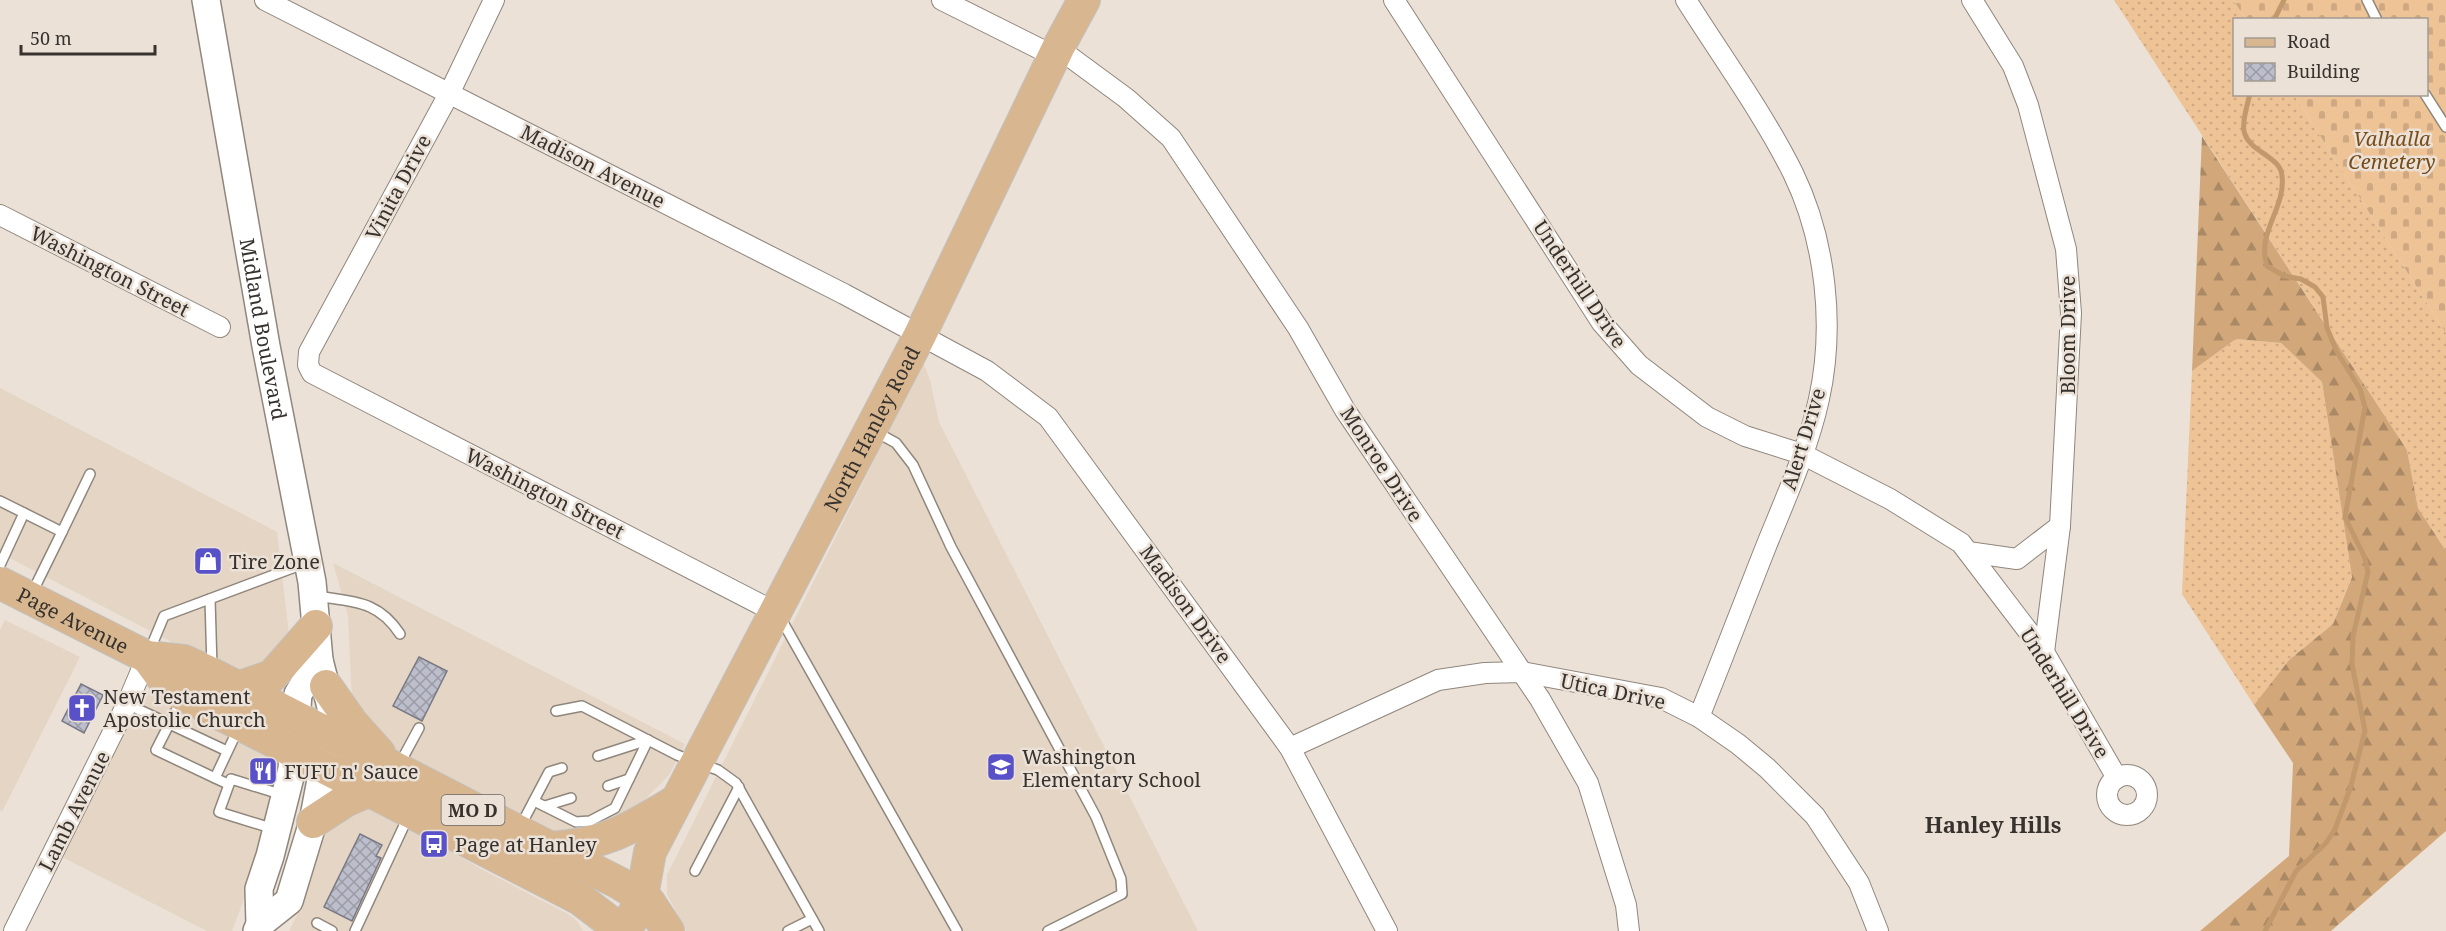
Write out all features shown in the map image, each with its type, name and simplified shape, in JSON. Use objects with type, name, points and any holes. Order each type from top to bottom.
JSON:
[{"type":"main road","name":"Midland Boulevard","points":[[206,0],[308,563],[322,673],[331,700],[324,768],[313,822],[289,901],[258,928]]},
{"type":"main road","name":"North Hanley Road","points":[[610,928],[777,613],[920,335],[1056,52],[1084,0]]},
{"type":"main road","name":"Page Avenue","points":[[0,583],[147,657],[184,661],[631,889],[656,909],[668,931]]},
{"type":"main road","points":[[224,681],[272,676],[315,611]]},
{"type":"main road","name":"Page Avenue","points":[[147,657],[170,688],[184,696],[234,738],[294,753],[324,768],[570,893],[610,928]]},
{"type":"main road","name":"Midland Boulevard","points":[[258,928],[259,889],[277,829],[294,753],[298,694],[322,673]]},
{"type":"main road","points":[[322,673],[367,742],[397,770]]},
{"type":"main road","points":[[313,822],[345,801],[368,791]]},
{"type":"main road","points":[[551,848],[580,846],[609,839],[676,801]]},
{"type":"street","name":"Madison Avenue","points":[[265,0],[450,92],[920,335]]},
{"type":"street","name":"Vinita Drive","points":[[312,373],[308,365],[309,352],[450,92],[494,0]]},
{"type":"street","name":"Monroe Drive","points":[[942,0],[1056,52],[1126,98],[1171,138],[1298,328],[1352,420],[1522,672],[1588,783],[1626,905],[1629,931]]},
{"type":"street","name":"Underhill Drive","points":[[1394,0],[1602,323],[1620,345],[1639,365],[1707,417],[1744,436],[1802,454],[1890,499],[1961,543],[2044,652],[2117,778]]},
{"type":"street","name":"Alert Drive","points":[[1686,0],[1794,174],[1817,243],[1826,297],[1827,342],[1819,399],[1802,454],[1699,717]]},
{"type":"street","name":"Bloom Drive","points":[[1972,0],[2013,66],[2028,105],[2066,249],[2071,313],[2060,526],[2044,652]]},
{"type":"street","name":"Washington Street","points":[[0,215],[220,327]]},
{"type":"street","name":"Madison Drive","points":[[920,335],[987,371],[1048,417],[1290,748],[1387,931]]},
{"type":"street","name":"Washington Street","points":[[312,373],[777,613]]},
{"type":"street","points":[[1968,552],[2017,560],[2060,526]]},
{"type":"street","name":"Lamb Avenue","points":[[14,931],[128,704],[147,657]]},
{"type":"street","name":"Utica Drive","points":[[1290,748],[1438,680],[1485,673],[1522,672],[1660,698],[1699,717],[1767,768],[1815,816],[1859,883],[1878,931]]},
{"type":"lane","points":[[2367,0],[2376,18]]},
{"type":"lane","points":[[2426,96],[2446,127]]},
{"type":"lane","points":[[871,429],[896,443],[913,465],[951,548],[1096,817],[1121,879],[1122,894],[1048,931]]},
{"type":"lane","points":[[29,598],[90,474]]},
{"type":"lane","points":[[0,501],[62,532]]},
{"type":"lane","points":[[0,565],[24,513]]},
{"type":"lane","points":[[147,657],[164,616],[308,563]]},
{"type":"lane","points":[[210,599],[224,681]]},
{"type":"lane","points":[[315,611],[364,603],[389,617],[400,634]]},
{"type":"lane","points":[[777,613],[957,931]]},
{"type":"lane","points":[[184,696],[156,750],[228,784]]},
{"type":"lane","points":[[128,704],[170,723],[234,738],[215,778]]},
{"type":"lane","points":[[556,711],[582,706],[677,755],[699,761],[722,772],[739,787],[819,931]]},
{"type":"lane","points":[[397,770],[418,728]]},
{"type":"lane","points":[[598,756],[648,740]]},
{"type":"lane","points":[[534,801],[576,822],[590,821],[615,808],[648,740]]},
{"type":"lane","points":[[518,832],[549,772],[562,768]]},
{"type":"lane","points":[[277,829],[267,829],[219,812],[231,778],[285,796]]},
{"type":"lane","points":[[608,786],[628,779]]},
{"type":"lane","points":[[695,871],[739,787]]},
{"type":"lane","points":[[545,806],[571,798]]},
{"type":"lane","points":[[355,931],[411,812]]},
{"type":"lane","points":[[788,931],[812,919]]},
{"type":"lane","points":[[317,924],[332,931]]},
{"type":"shaded area","name":"Washington Elementary School","points":[[923,362],[930,380],[939,422],[1198,931],[686,931],[667,894],[667,875]]},
{"type":"shaded area","points":[[0,388],[277,532],[289,634],[274,664],[233,674],[0,553]]},
{"type":"shaded area","points":[[333,563],[685,744],[669,775],[618,827],[561,834],[385,745],[352,701],[348,616]]},
{"type":"shaded area","points":[[5,620],[80,657],[2,812],[0,810],[0,630]]},
{"type":"shaded area","points":[[148,691],[158,693],[275,755],[284,770],[269,833],[232,931],[207,931],[62,857],[142,694]]},
{"type":"shaded area","points":[[372,806],[483,870],[568,914],[577,921],[583,931],[289,931],[300,909],[328,819]]},
{"type":"green space","points":[[2114,0],[2233,0],[2245,18],[2233,18],[2233,96],[2295,96],[2446,333],[2446,551],[2418,508],[2407,450]]},
{"type":"green space","name":"Valhalla Cemetery","points":[[2233,0],[2446,0],[2446,333],[2295,96],[2428,96],[2428,18],[2245,18]]},
{"type":"green space","points":[[2202,136],[2407,450],[2418,508],[2446,551],[2446,831],[2331,931],[2200,931],[2289,856],[2293,763],[2254,705],[2289,660],[2333,624],[2352,577],[2322,382],[2281,343],[2236,339],[2192,371]]},
{"type":"green space","points":[[2236,339],[2281,343],[2322,382],[2352,576],[2333,624],[2289,660],[2254,705],[2182,594],[2192,371]]},
{"type":"building","points":[[419,657],[447,671],[422,721],[393,706]]},
{"type":"building","name":"New Testament Apostolic Church","points":[[81,684],[103,695],[84,733],[62,721]]},
{"type":"building","points":[[360,834],[382,845],[376,856],[381,858],[352,921],[324,907]]},
{"type":"waterway","points":[[2275,18],[2284,0]]},
{"type":"waterway","points":[[2249,96],[2244,131],[2251,144],[2276,163],[2282,176],[2280,199],[2265,243],[2267,266],[2284,276],[2301,279],[2315,287],[2323,297],[2327,328],[2337,352],[2360,389],[2365,407],[2345,517],[2365,558],[2368,572],[2353,636],[2352,664],[2365,731],[2350,789],[2335,829],[2326,843],[2296,871],[2265,931]]},
{"type":"place","name":"Tire Zone","points":[[208,561]]},
{"type":"place","name":"New Testament Apostolic Church","points":[[82,708]]},
{"type":"place","name":"Washington Elementary School","points":[[1001,767]]},
{"type":"place","name":"FUFU n' Sauce","points":[[263,771]]},
{"type":"place","name":"Page at Hanley","points":[[434,844]]},
{"type":"district","name":"Hanley Hills","points":[[1993,824]]}]
